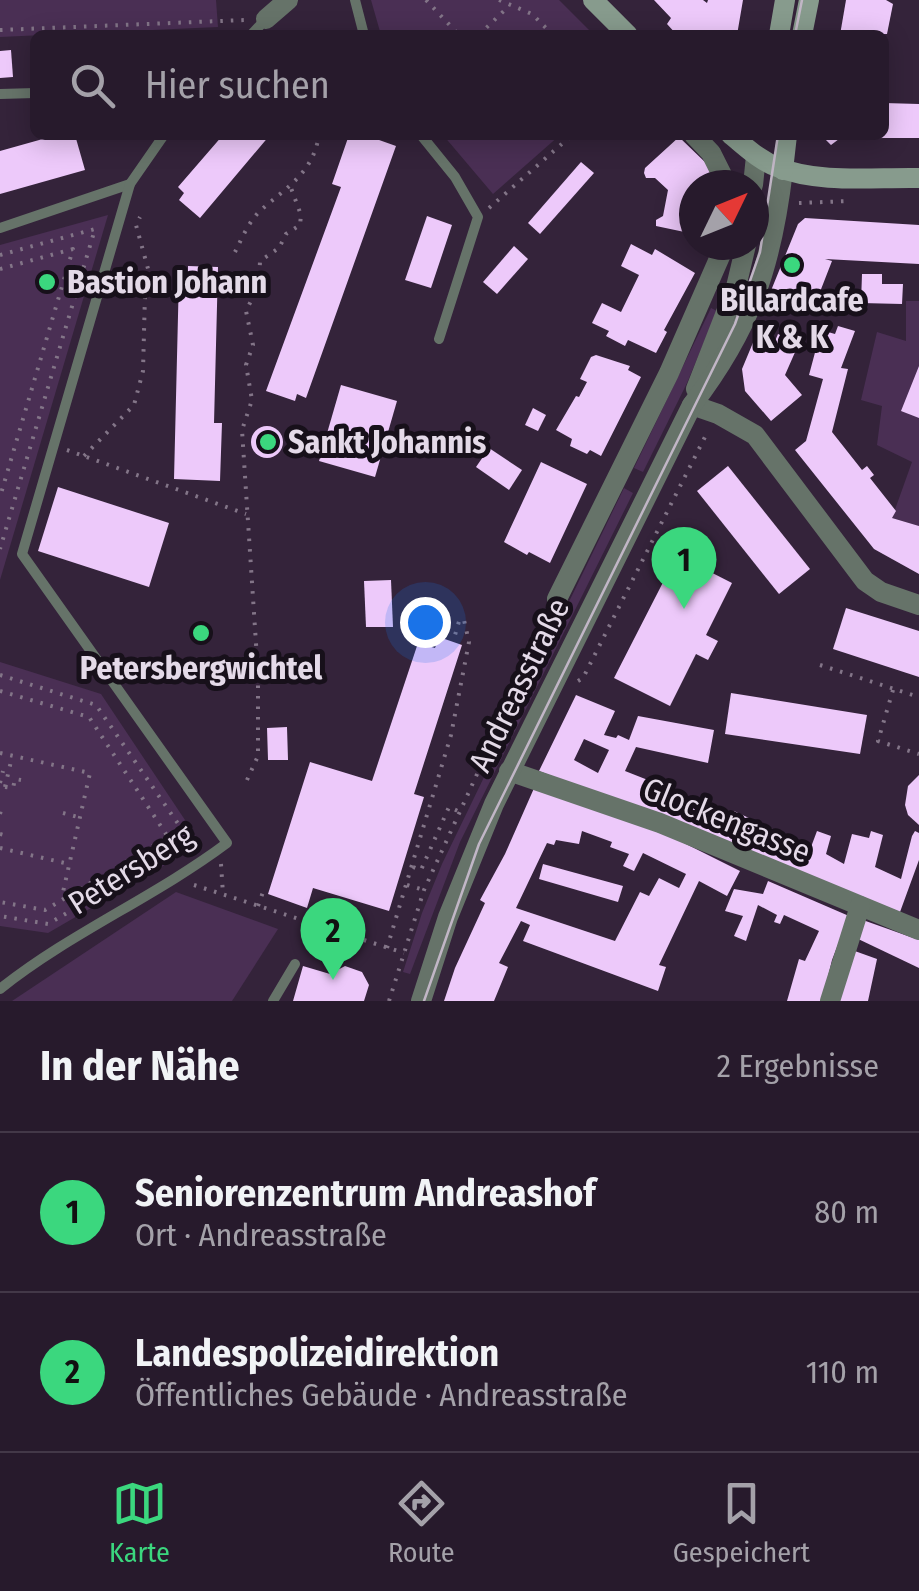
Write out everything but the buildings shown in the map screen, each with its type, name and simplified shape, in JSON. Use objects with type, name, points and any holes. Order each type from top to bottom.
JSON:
[{"type":"main road","points":[[593,0],[623,30]]},
{"type":"main road","points":[[781,30],[785,0]]},
{"type":"main road","points":[[803,30],[810,0]]},
{"type":"main road","points":[[782,170],[785,140]]},
{"type":"main road","points":[[758,145],[782,170],[830,177],[919,178]]},
{"type":"street","points":[[266,19],[288,0]]},
{"type":"street","points":[[699,140],[719,170]]},
{"type":"street","points":[[755,170],[758,145]]},
{"type":"street","name":"Andreasstraße","points":[[421,1001],[470,862],[510,771],[692,405],[724,364],[759,290],[774,228],[782,170]]},
{"type":"street","name":"Andreasstraße","points":[[558,599],[670,373],[719,260]]},
{"type":"street","name":"Andreasstraße","points":[[692,405],[742,260]]},
{"type":"street","points":[[692,405],[718,414],[755,435],[865,581],[881,592],[919,605]]},
{"type":"street","name":"Glockengasse","points":[[510,771],[660,823],[919,930]]},
{"type":"street","points":[[830,1001],[860,906]]},
{"type":"lane","points":[[355,0],[363,30]]},
{"type":"lane","points":[[256,30],[266,19]]},
{"type":"lane","points":[[0,94],[30,93]]},
{"type":"lane","name":"Petersberg","points":[[0,990],[28,967],[227,844],[22,554],[130,184],[161,140]]},
{"type":"lane","points":[[425,140],[455,177],[478,217],[439,339]]},
{"type":"lane","points":[[0,228],[130,184]]},
{"type":"lane","points":[[272,1001],[295,964]]},
{"type":"path","points":[[426,0],[454,30]]},
{"type":"path","points":[[502,0],[532,14],[548,30]]},
{"type":"path","points":[[484,30],[511,4]]},
{"type":"path","points":[[0,30],[217,22]]},
{"type":"path","points":[[235,252],[259,212],[291,188],[309,166],[318,140]]},
{"type":"path","points":[[478,217],[565,142]]},
{"type":"path","points":[[247,780],[258,756],[258,674],[242,430],[252,400],[246,365],[253,345],[246,311],[258,285],[260,261],[279,248],[286,234],[300,224],[301,215],[291,188]]},
{"type":"path","points":[[798,203],[865,201]]},
{"type":"path","points":[[84,456],[134,406],[144,371],[144,294],[150,276],[136,224],[140,216]]},
{"type":"path","points":[[0,255],[96,228],[0,549]]},
{"type":"path","points":[[0,269],[73,249],[0,496]]},
{"type":"path","points":[[46,342],[63,348]]},
{"type":"path","points":[[579,680],[584,678],[718,414]]},
{"type":"path","points":[[53,445],[246,514]]},
{"type":"path","points":[[389,1001],[424,890],[558,599]]},
{"type":"path","points":[[387,948],[451,735],[469,642],[464,620],[460,618],[455,635],[406,618]]},
{"type":"path","points":[[820,665],[919,697]]},
{"type":"path","points":[[0,675],[96,705],[190,841],[48,924],[0,916]]},
{"type":"path","points":[[894,689],[878,741],[919,754]]},
{"type":"path","points":[[0,691],[89,717],[168,836],[44,910],[0,902]]},
{"type":"path","points":[[0,753],[90,774],[63,892],[77,919]]},
{"type":"path","points":[[12,756],[5,786],[13,788],[15,779],[21,780]]},
{"type":"path","points":[[0,783],[3,771]]},
{"type":"path","points":[[0,814],[2,806]]},
{"type":"path","points":[[412,867],[421,870],[449,807],[460,812]]},
{"type":"path","points":[[63,813],[80,817]]},
{"type":"path","points":[[0,834],[7,836]]},
{"type":"path","points":[[0,848],[69,864]]},
{"type":"path","points":[[220,849],[223,894]]},
{"type":"path","points":[[176,878],[404,953]]},
{"type":"path","points":[[407,885],[424,890]]},
{"type":"path","points":[[258,906],[263,892]]},
{"type":"path","points":[[397,974],[409,977]]},
{"type":"shaded area","points":[[0,0],[216,0],[218,27],[30,30],[30,36],[0,37]]},
{"type":"shaded area","points":[[371,0],[559,0],[589,30],[380,30]]},
{"type":"shaded area","points":[[447,140],[554,140],[493,194]]},
{"type":"shaded area","points":[[108,215],[0,580],[0,245]]},
{"type":"shaded area","points":[[906,301],[919,301],[919,526],[892,518],[912,462],[877,445],[882,406],[861,400],[877,332],[906,341]]},
{"type":"shaded area","points":[[711,308],[717,311],[687,383],[643,472],[634,468]]},
{"type":"shaded area","points":[[624,488],[633,493],[460,842],[410,974],[403,972],[442,864]]},
{"type":"shaded area","points":[[0,662],[101,694],[201,844],[48,933],[0,926]]},
{"type":"shaded area","points":[[176,892],[278,929],[232,1001],[12,1001]]},
{"type":"tram line","points":[[796,30],[802,0]]},
{"type":"tram line","points":[[424,1001],[479,844],[735,324],[760,252],[777,140]]},
{"type":"place","name":"Billardcafe K & K","points":[[792,265]]},
{"type":"place","name":"Bastion Johann","points":[[47,282]]},
{"type":"place","name":"Sankt Johannis","points":[[268,442]]},
{"type":"place","name":"Seniorenzentrum Andreashof","points":[[684,609]]},
{"type":"place","name":"Petersbergwichtel","points":[[201,633]]},
{"type":"place","name":"Landespolizeidirektion","points":[[333,980]]}]
